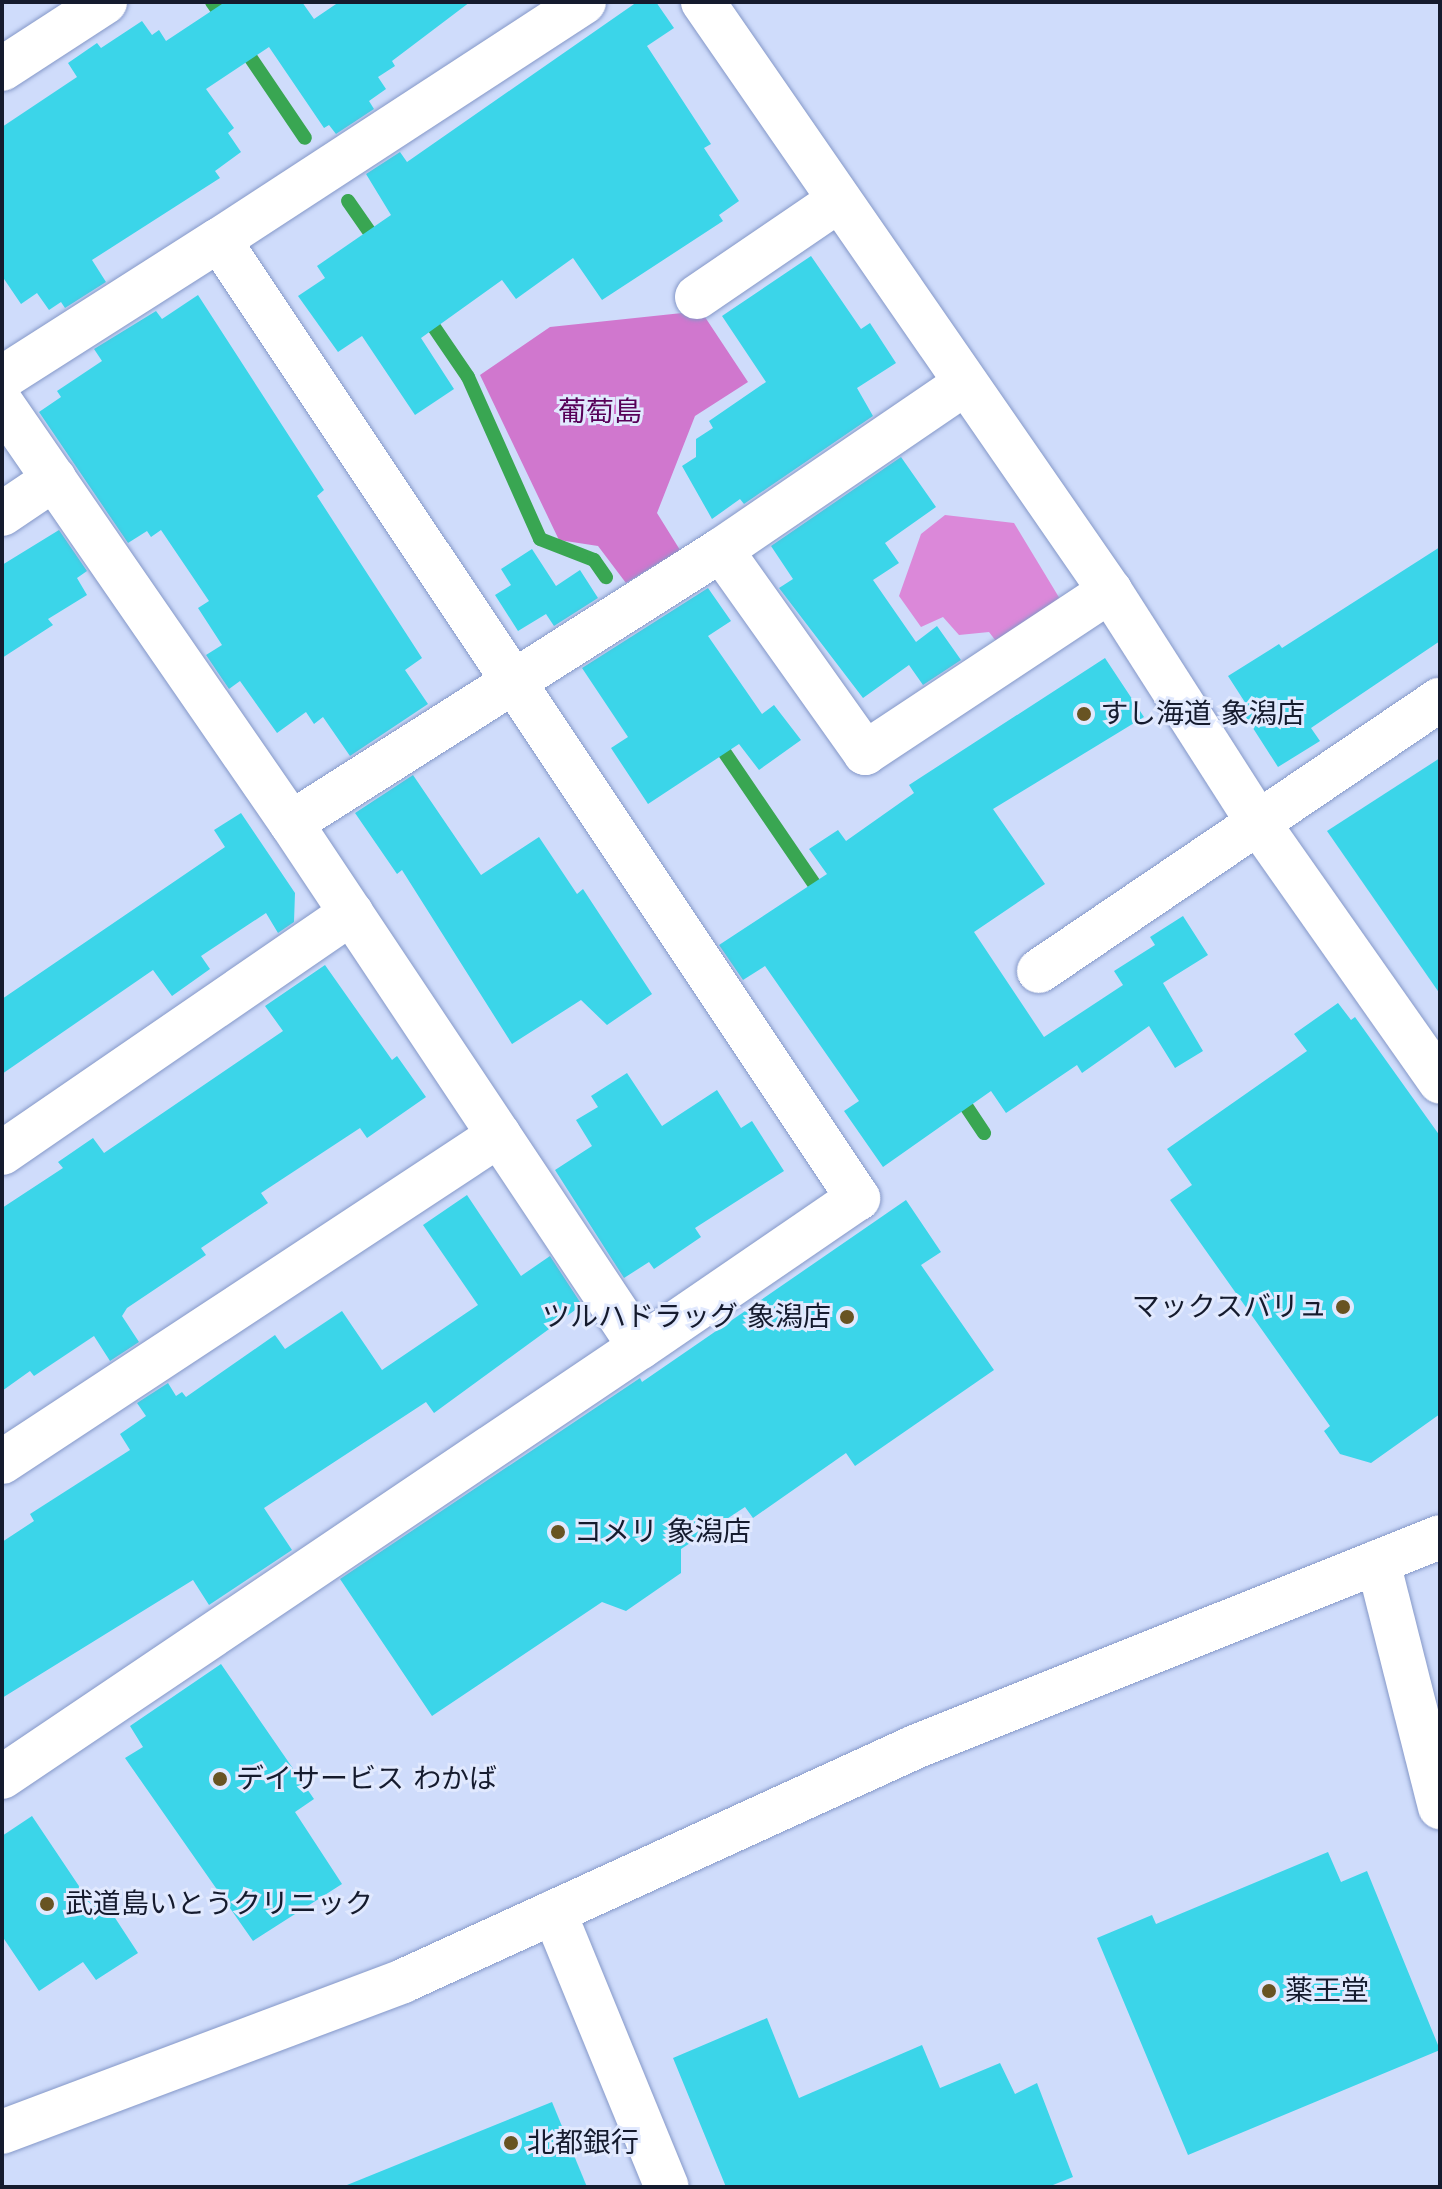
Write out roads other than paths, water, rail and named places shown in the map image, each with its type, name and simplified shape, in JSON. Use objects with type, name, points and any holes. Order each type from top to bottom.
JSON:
[{"type":"street","points":[[2,69],[105,2]]},
{"type":"street","points":[[2,378],[584,2]]},
{"type":"street","points":[[703,2],[964,384],[1110,591],[1259,824],[1438,1075]]},
{"type":"street","points":[[697,297],[839,200]]},
{"type":"street","points":[[2,1777],[858,1198],[219,240]]},
{"type":"street","points":[[291,823],[721,550],[964,384]]},
{"type":"street","points":[[2,404],[291,823],[640,1347]]},
{"type":"street","points":[[2,514],[54,479]]},
{"type":"street","points":[[721,550],[865,753],[1110,591]]},
{"type":"street","points":[[1039,971],[1440,700]]},
{"type":"street","points":[[2,1153],[351,913]]},
{"type":"street","points":[[2,1462],[499,1135]]},
{"type":"street","points":[[2,2132],[403,1981],[915,1747],[1440,1537]]},
{"type":"street","points":[[1378,1562],[1440,1807]]},
{"type":"street","points":[[554,1912],[667,2187]]},
{"type":"waterway","points":[[212,2],[226,22]]},
{"type":"waterway","points":[[242,45],[305,138]]},
{"type":"waterway","points":[[348,201],[378,244]]},
{"type":"waterway","points":[[425,314],[468,377],[540,539],[594,560],[606,577]]},
{"type":"waterway","points":[[714,737],[824,898]]},
{"type":"waterway","points":[[958,1094],[984,1133]]},
{"type":"place","name":"すし海道 象潟店","points":[[1084,714]]},
{"type":"place","name":"マックスバリュ","points":[[1343,1307]]},
{"type":"place","name":"ツルハドラッグ 象潟店","points":[[847,1317]]},
{"type":"place","name":"コメリ 象潟店","points":[[558,1532]]},
{"type":"place","name":"デイサービス わかば","points":[[220,1779]]},
{"type":"place","name":"武道島いとうクリニック","points":[[47,1904]]},
{"type":"place","name":"薬王堂","points":[[1269,1991]]},
{"type":"place","name":"北都銀行","points":[[511,2143]]},
{"type":"park label","name":"葡萄島","points":[[600,412]]}]
